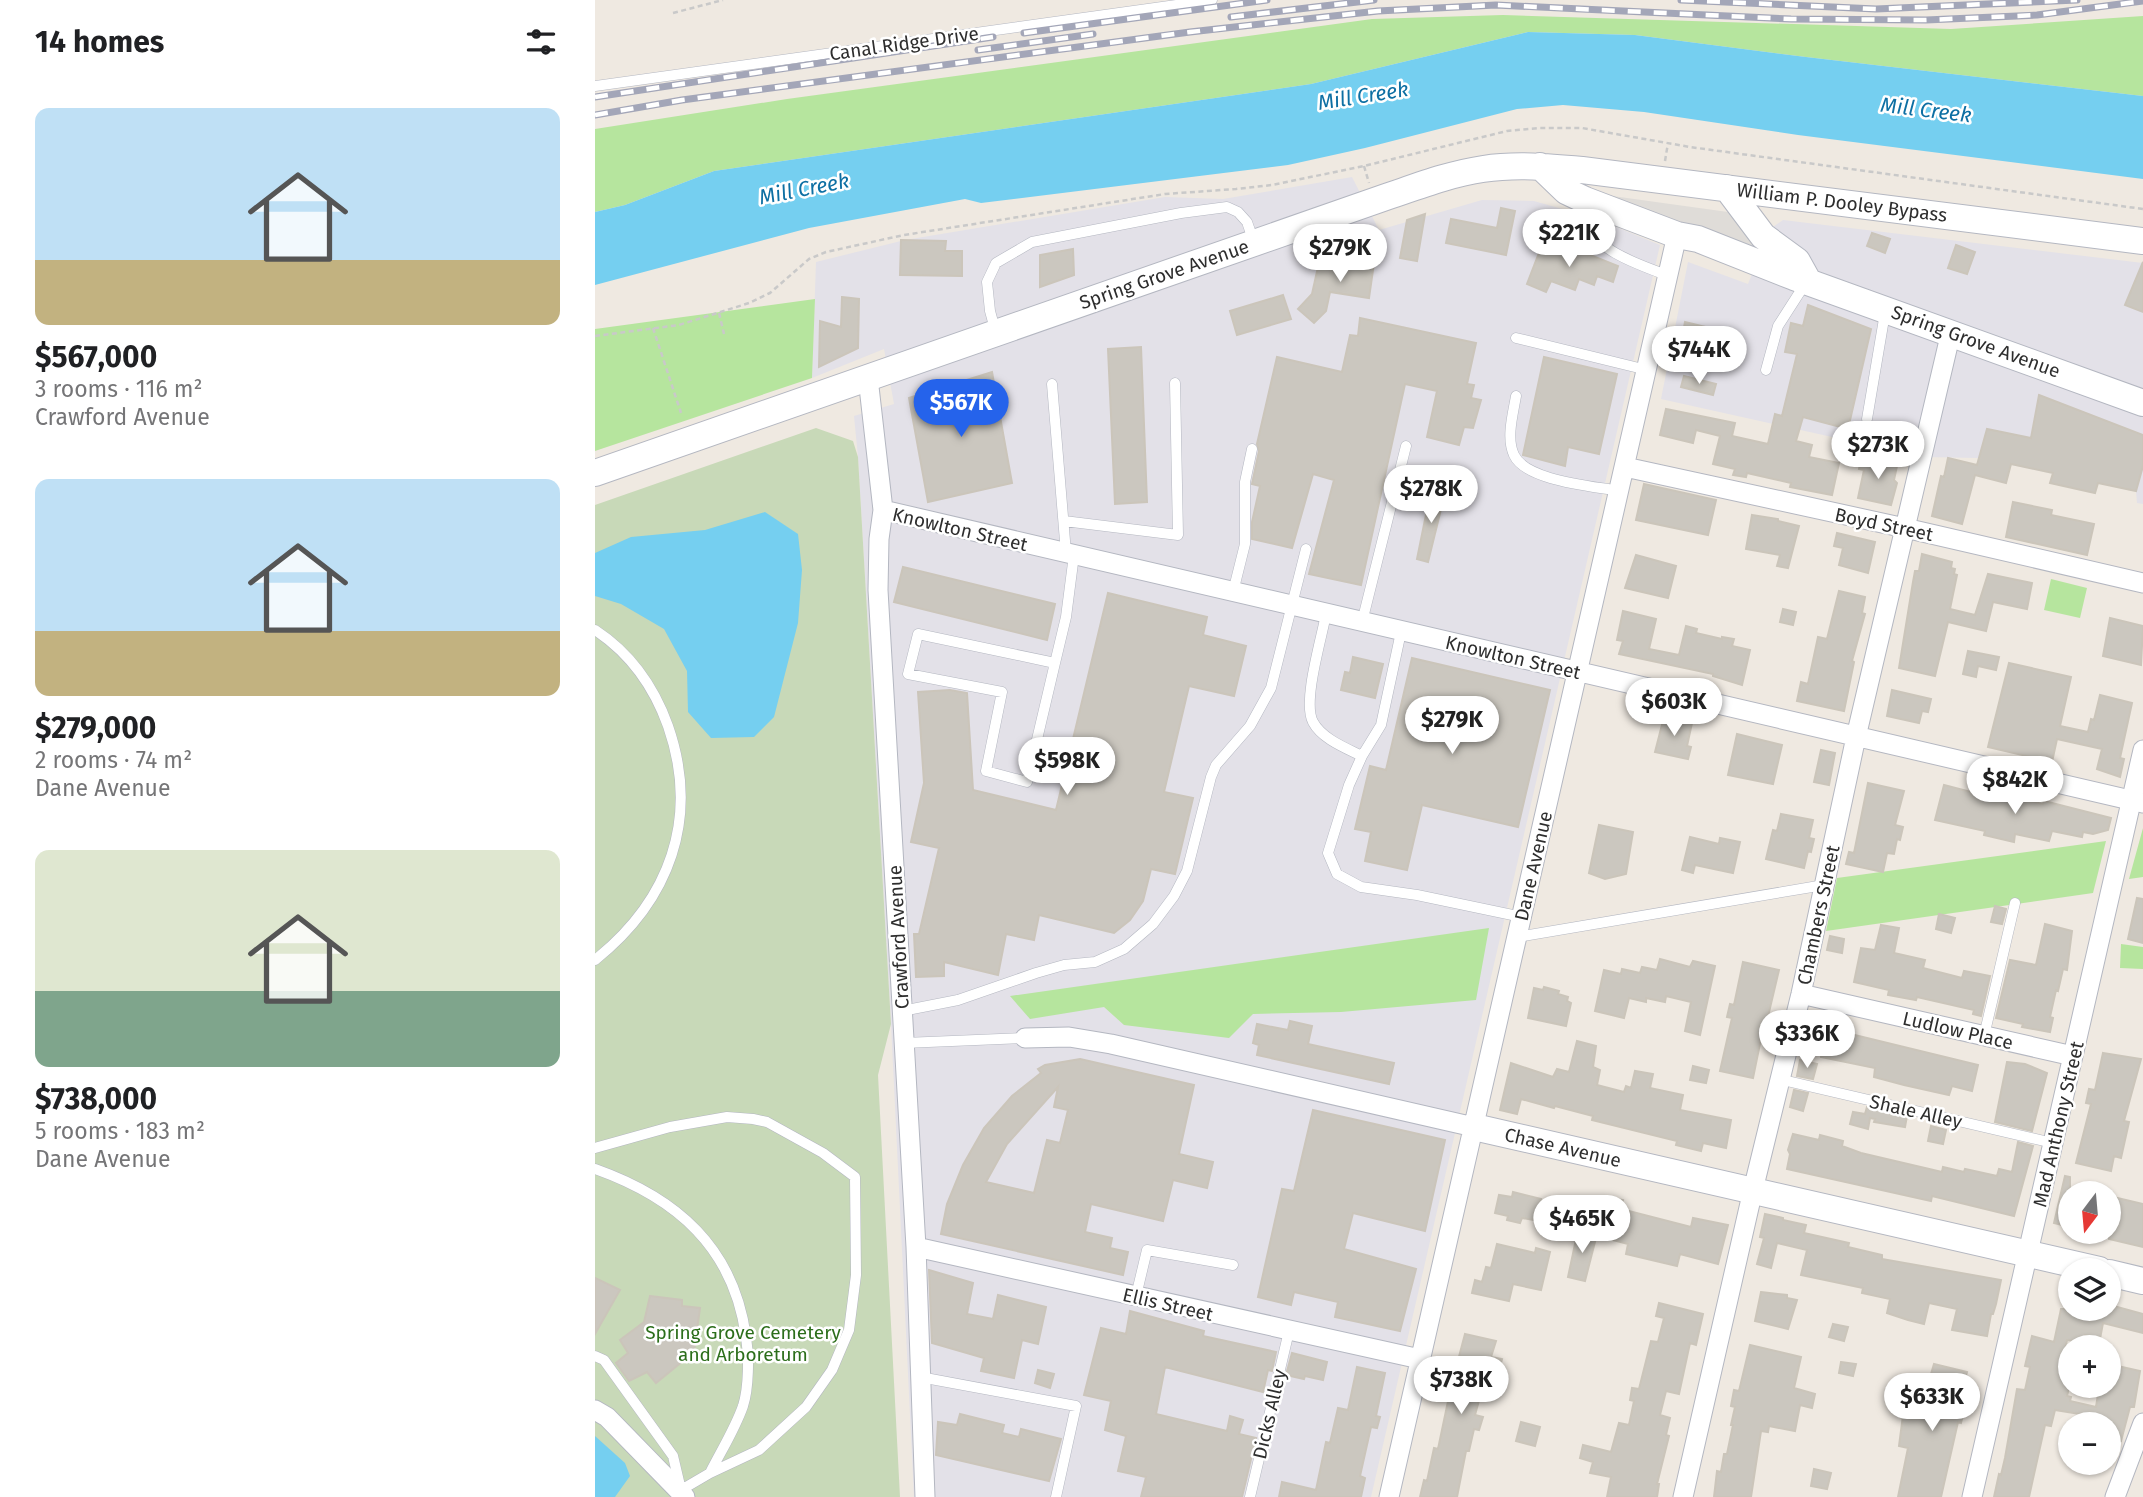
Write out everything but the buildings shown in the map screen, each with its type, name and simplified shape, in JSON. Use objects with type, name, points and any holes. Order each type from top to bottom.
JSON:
[{"type":"main road","name":"William P. Dooley Bypass","points":[[1540,166],[2143,241]]},
{"type":"main road","name":"Spring Grove Avenue","points":[[595,473],[1443,178],[1484,169],[1540,166],[1566,191],[1599,205],[2143,403]]},
{"type":"main road","points":[[1727,188],[1763,236],[1797,261],[1808,281]]},
{"type":"main road","name":"Chase Avenue","points":[[1474,1127],[2058,1261]]},
{"type":"main road","points":[[2121,1276],[2143,1281]]},
{"type":"street","name":"Dane Avenue","points":[[1389,1497],[1677,235]]},
{"type":"street","name":"Chambers Street","points":[[1683,1497],[1801,994],[1856,737],[1951,332]]},
{"type":"street","name":"Crawford Avenue","points":[[868,379],[883,510],[879,538],[878,590],[916,1247],[925,1497]]},
{"type":"street","name":"Boyd Street","points":[[1625,467],[2143,583]]},
{"type":"street","name":"Knowlton Street","points":[[883,510],[2137,801]]},
{"type":"street","name":"Mad Anthony Street","points":[[1972,1497],[2073,1056],[2137,801],[2143,750]]},
{"type":"street","name":"Ludlow Place","points":[[1801,994],[2073,1056]]},
{"type":"street","name":"Chase Avenue","points":[[1025,1038],[1069,1037],[1111,1044],[1474,1127]]},
{"type":"street","name":"Ellis Street","points":[[916,1247],[1420,1359]]},
{"type":"street","points":[[595,1410],[607,1418],[683,1494]]},
{"type":"street","points":[[2115,1497],[2143,1423]]},
{"type":"lane","name":"Canal Ridge Drive","points":[[595,86],[1212,0]]},
{"type":"lane","points":[[1599,205],[1591,227],[1597,241],[1607,249],[1668,276]]},
{"type":"lane","points":[[996,333],[990,310],[988,282],[996,263],[1032,242],[1181,213],[1227,207],[1238,212],[1247,222],[1254,243]]},
{"type":"lane","points":[[1766,370],[1779,326],[1808,281]]},
{"type":"lane","points":[[1867,419],[1885,309]]},
{"type":"lane","points":[[1516,338],[1647,370]]},
{"type":"lane","points":[[1064,521],[1178,535],[1175,383]]},
{"type":"lane","points":[[1052,384],[1064,521],[1070,554],[1066,617],[1027,782],[986,771],[1003,692],[908,674],[918,634],[1055,663]]},
{"type":"lane","points":[[1516,396],[1510,437],[1514,457],[1532,472],[1558,480],[1619,491]]},
{"type":"lane","points":[[1362,622],[1406,446]]},
{"type":"lane","points":[[1233,592],[1245,544],[1245,482],[1252,449]]},
{"type":"lane","points":[[902,1011],[958,1000],[1064,965],[1095,962],[1111,957],[1153,924],[1174,896],[1187,871],[1216,765],[1250,726],[1271,688],[1306,549]]},
{"type":"lane","points":[[1327,614],[1308,703],[1313,722],[1328,737],[1362,756]]},
{"type":"lane","points":[[595,630],[609,639],[638,668],[660,703],[676,750],[682,780],[681,823],[671,859],[649,904],[618,942],[595,960]]},
{"type":"lane","points":[[1401,632],[1381,725],[1362,756],[1338,816],[1328,853],[1337,874],[1361,887],[1417,895],[1522,917]]},
{"type":"lane","points":[[1517,937],[1824,885]]},
{"type":"lane","points":[[1984,1036],[2015,903]]},
{"type":"lane","points":[[904,1043],[1025,1038]]},
{"type":"lane","name":"Shale Alley","points":[[1779,1079],[2053,1143]]},
{"type":"lane","points":[[595,1147],[670,1127],[727,1117],[753,1119],[767,1122],[823,1153],[855,1177],[854,1288],[849,1330],[832,1370],[806,1407],[759,1450],[710,1473],[683,1494],[673,1456],[604,1360],[595,1356]]},
{"type":"lane","points":[[595,1169],[615,1176],[671,1205],[703,1236],[735,1289],[742,1308],[749,1355],[743,1405],[710,1473]]},
{"type":"lane","points":[[1136,1297],[1147,1250],[1233,1265]]},
{"type":"lane","name":"Dicks Alley","points":[[1249,1497],[1289,1331]]},
{"type":"lane","points":[[921,1377],[1076,1406],[1056,1497]]},
{"type":"path","points":[[673,13],[723,0]]},
{"type":"path","points":[[595,336],[679,325],[719,313],[724,334]]},
{"type":"path","points":[[653,328],[681,413]]},
{"type":"shaded area","points":[[1352,177],[1379,230],[1482,200],[1534,201],[1594,218],[1660,245],[1371,1497],[914,1497],[891,1024],[854,416],[894,404],[884,349],[812,378],[816,262],[905,240],[1165,197],[1223,199]]},
{"type":"shaded area","points":[[1598,194],[1728,212],[1772,254],[1687,226]]},
{"type":"shaded area","points":[[1783,220],[2143,263],[2143,504],[2137,503],[2136,491],[1979,458],[1922,457],[1661,399],[1688,262],[1748,284],[1770,229]]},
{"type":"green space","points":[[1503,15],[1951,29],[2143,16],[2143,96],[1635,35],[1528,32],[1311,84],[714,171],[625,205],[595,212],[595,129],[787,99],[1372,19]]},
{"type":"green space","points":[[815,299],[812,378],[595,451],[595,329]]},
{"type":"green space","name":"Spring Grove Cemetery and Arboretum","points":[[816,428],[853,441],[858,457],[891,1024],[878,1075],[900,1497],[595,1497],[595,505]]},
{"type":"green space","points":[[2051,579],[2087,588],[2080,618],[2044,610]]},
{"type":"green space","points":[[2143,828],[2143,877],[2129,879]]},
{"type":"green space","points":[[2106,841],[2093,893],[1826,931],[1837,878]]},
{"type":"green space","points":[[1489,928],[1476,1000],[1341,1012],[1253,1014],[1229,1038],[1124,1025],[1104,1007],[1030,1019],[1010,996]]},
{"type":"green space","points":[[2121,944],[2143,947],[2143,969],[2120,968]]},
{"type":"water","name":"Mill Creek","points":[[1528,32],[1635,35],[2143,96],[2143,179],[1798,135],[1644,112],[1563,105],[1517,109],[1288,165],[981,203],[965,199],[809,228],[595,285],[595,212],[625,205],[714,171],[1311,84]]},
{"type":"water","points":[[765,512],[798,534],[802,570],[798,623],[774,717],[754,737],[711,738],[688,712],[687,671],[664,629],[621,604],[595,596],[595,553],[631,537],[705,530]]},
{"type":"water","points":[[595,1436],[625,1463],[630,1476],[615,1497],[595,1497]]},
{"type":"railway","points":[[1024,33],[1267,0]]},
{"type":"railway","points":[[1231,17],[1374,0]]},
{"type":"railway","points":[[1681,0],[1876,9],[2077,0]]},
{"type":"railway","points":[[595,115],[682,100],[1190,32],[1378,11],[1496,5],[1791,19],[1926,20],[2037,15],[2143,1]]},
{"type":"railway","points":[[978,50],[1093,34]]},
{"type":"railway","points":[[595,97],[993,37]]}]
